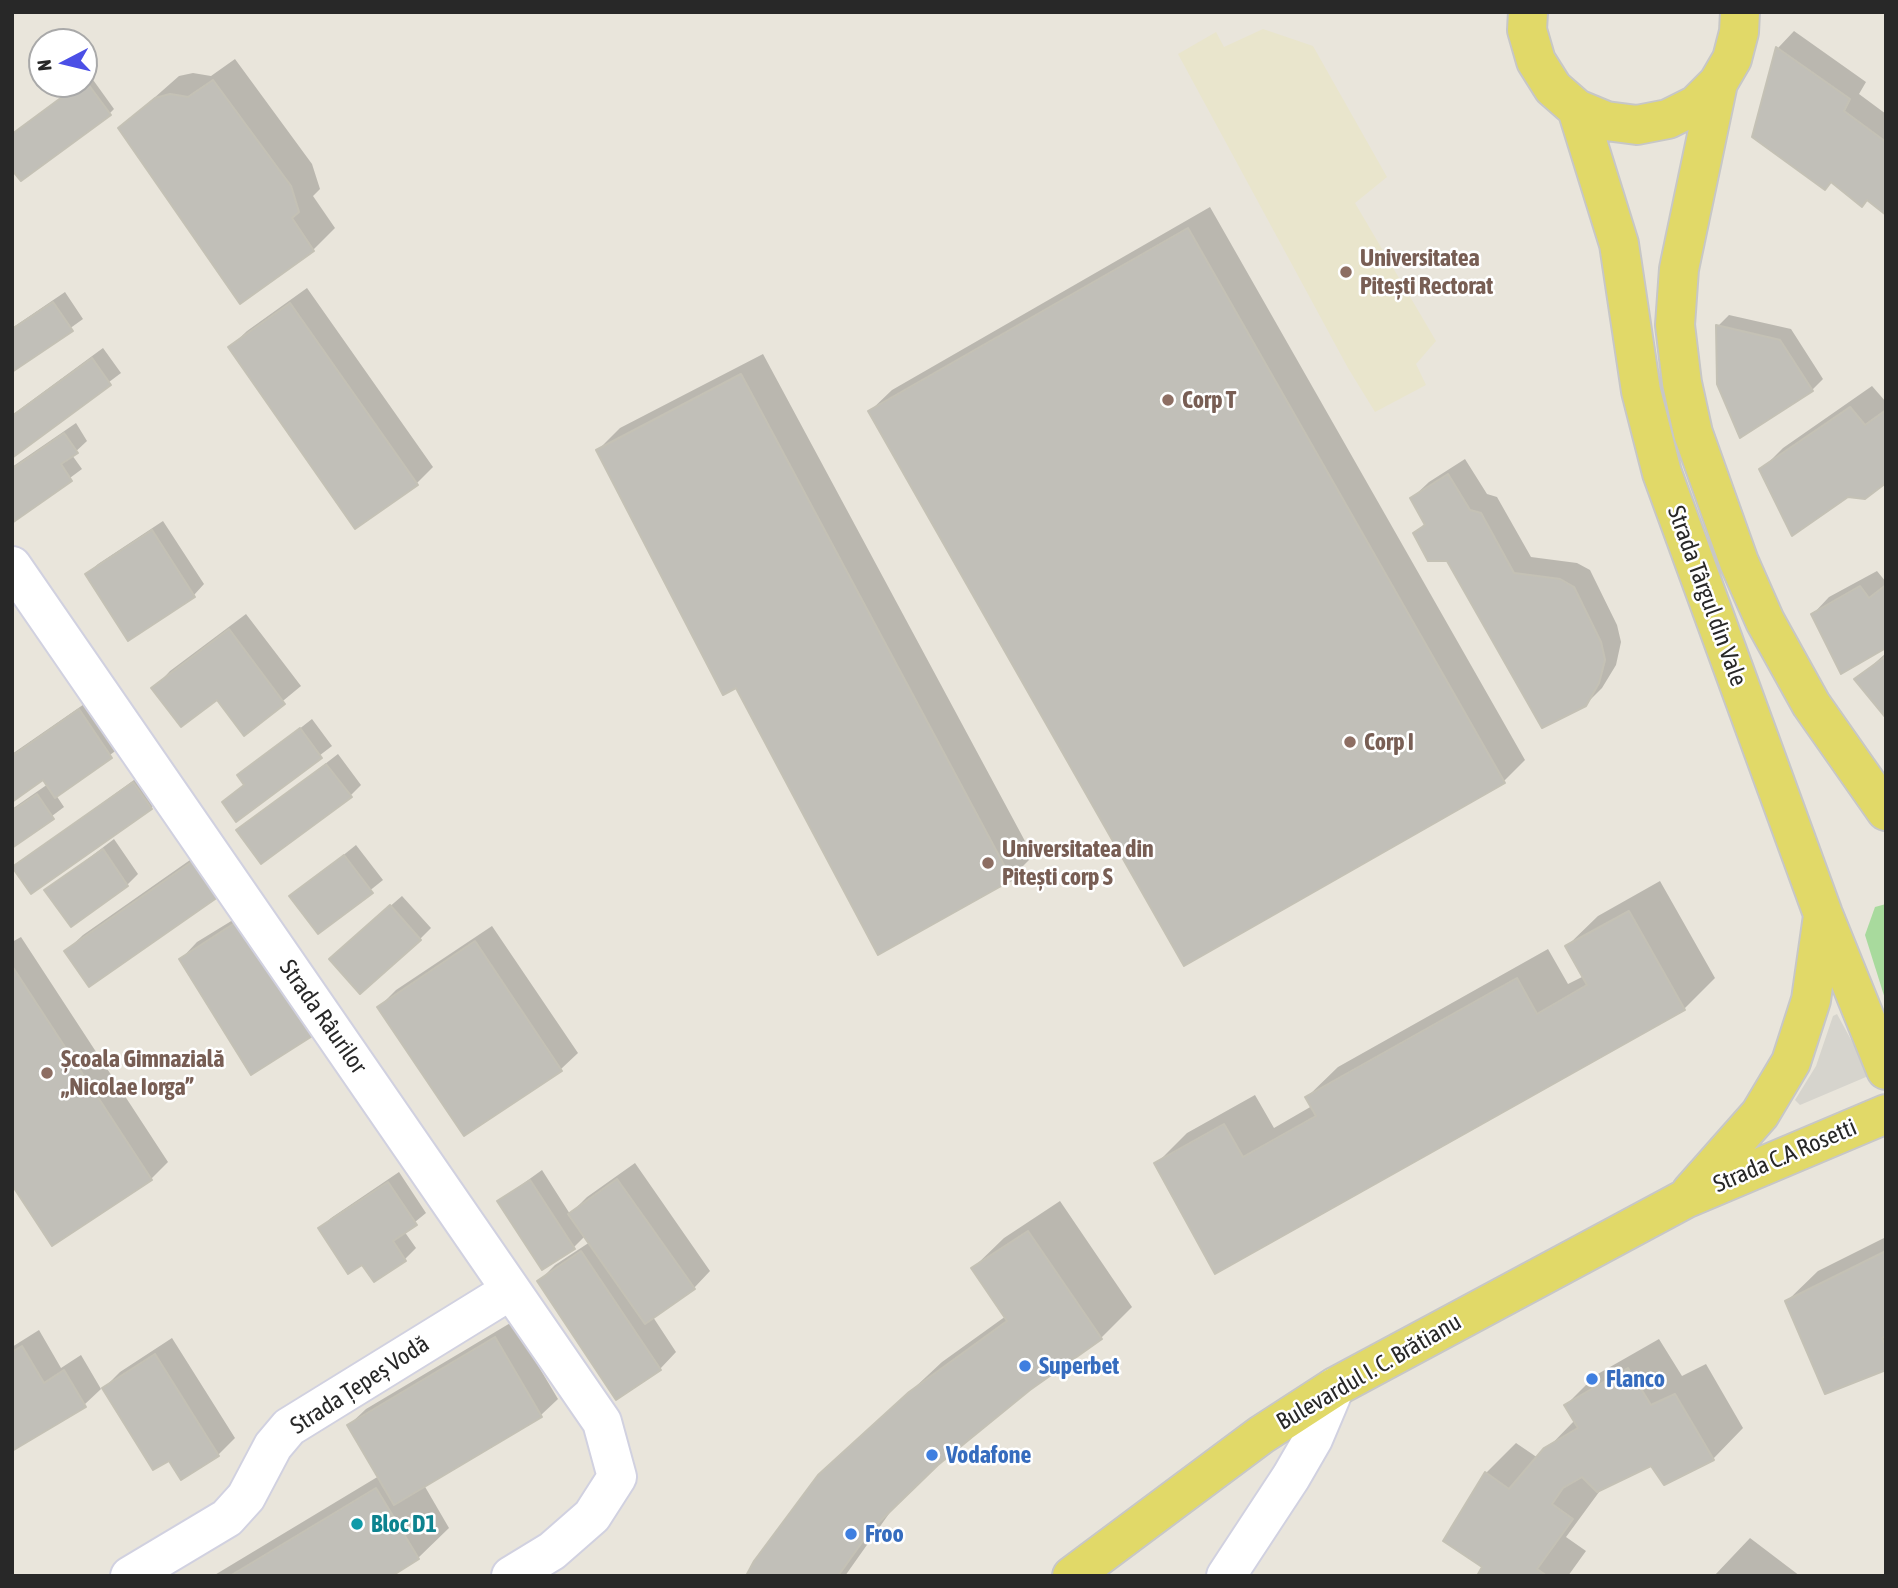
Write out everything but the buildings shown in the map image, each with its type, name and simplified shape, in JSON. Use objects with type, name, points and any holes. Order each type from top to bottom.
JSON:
[{"type":"main road","points":[[1528,12],[1527,30],[1536,61],[1553,88],[1577,109],[1606,121],[1637,125],[1668,119],[1696,105],[1718,83],[1732,59],[1739,32],[1740,12]]},
{"type":"main road","name":"Strada Târgul din Vale","points":[[1718,83],[1679,269],[1675,325],[1682,383],[1693,433],[1734,550],[1765,621],[1811,704],[1886,811]]},
{"type":"main road","name":"Strada Târgul din Vale","points":[[1577,109],[1619,244],[1641,391],[1662,473],[1823,914],[1886,1070]]},
{"type":"main road","points":[[1685,1199],[1760,1114],[1791,1062],[1811,1000],[1823,914]]},
{"type":"main road","name":"Strada C.A Rosetti","points":[[1685,1199],[1886,1114]]},
{"type":"main road","name":"Bulevardul I. C. Brătianu","points":[[1072,1576],[1261,1435],[1335,1387],[1685,1199]]},
{"type":"street","name":"Strada Râurilor","points":[[12,566],[602,1422],[617,1477],[592,1516],[552,1551],[511,1576]]},
{"type":"street","name":"Strada Țepeș Vodă","points":[[130,1576],[227,1518],[246,1497],[273,1446],[289,1427],[511,1290]]},
{"type":"street","points":[[1226,1576],[1313,1440],[1335,1387]]},
{"type":"shaded area","name":"Universitatea Pitești Rectorat","points":[[1263,29],[1313,46],[1387,177],[1355,203],[1436,341],[1416,364],[1426,385],[1375,412],[1348,368],[1178,54],[1216,32],[1224,47]]},
{"type":"shaded area","points":[[1837,1014],[1867,1069],[1866,1077],[1800,1105],[1795,1100],[1816,1066],[1833,1016]]},
{"type":"green space","points":[[1886,904],[1886,1002],[1865,935],[1875,907]]},
{"type":"place","name":"Universitatea Pitești Rectorat","points":[[1346,272]]},
{"type":"place","name":"Corp T","points":[[1168,400]]},
{"type":"place","name":"Corp I","points":[[1350,742]]},
{"type":"place","name":"Universitatea din Pitești corp S","points":[[988,863]]},
{"type":"place","name":"Școala Gimnazială „Nicolae Iorga”","points":[[47,1073]]},
{"type":"place","name":"Superbet","points":[[1025,1366]]},
{"type":"place","name":"Flanco","points":[[1592,1379]]},
{"type":"place","name":"Vodafone","points":[[932,1455]]},
{"type":"place","name":"Bloc D1","points":[[357,1524]]},
{"type":"place","name":"Froo","points":[[851,1534]]}]
